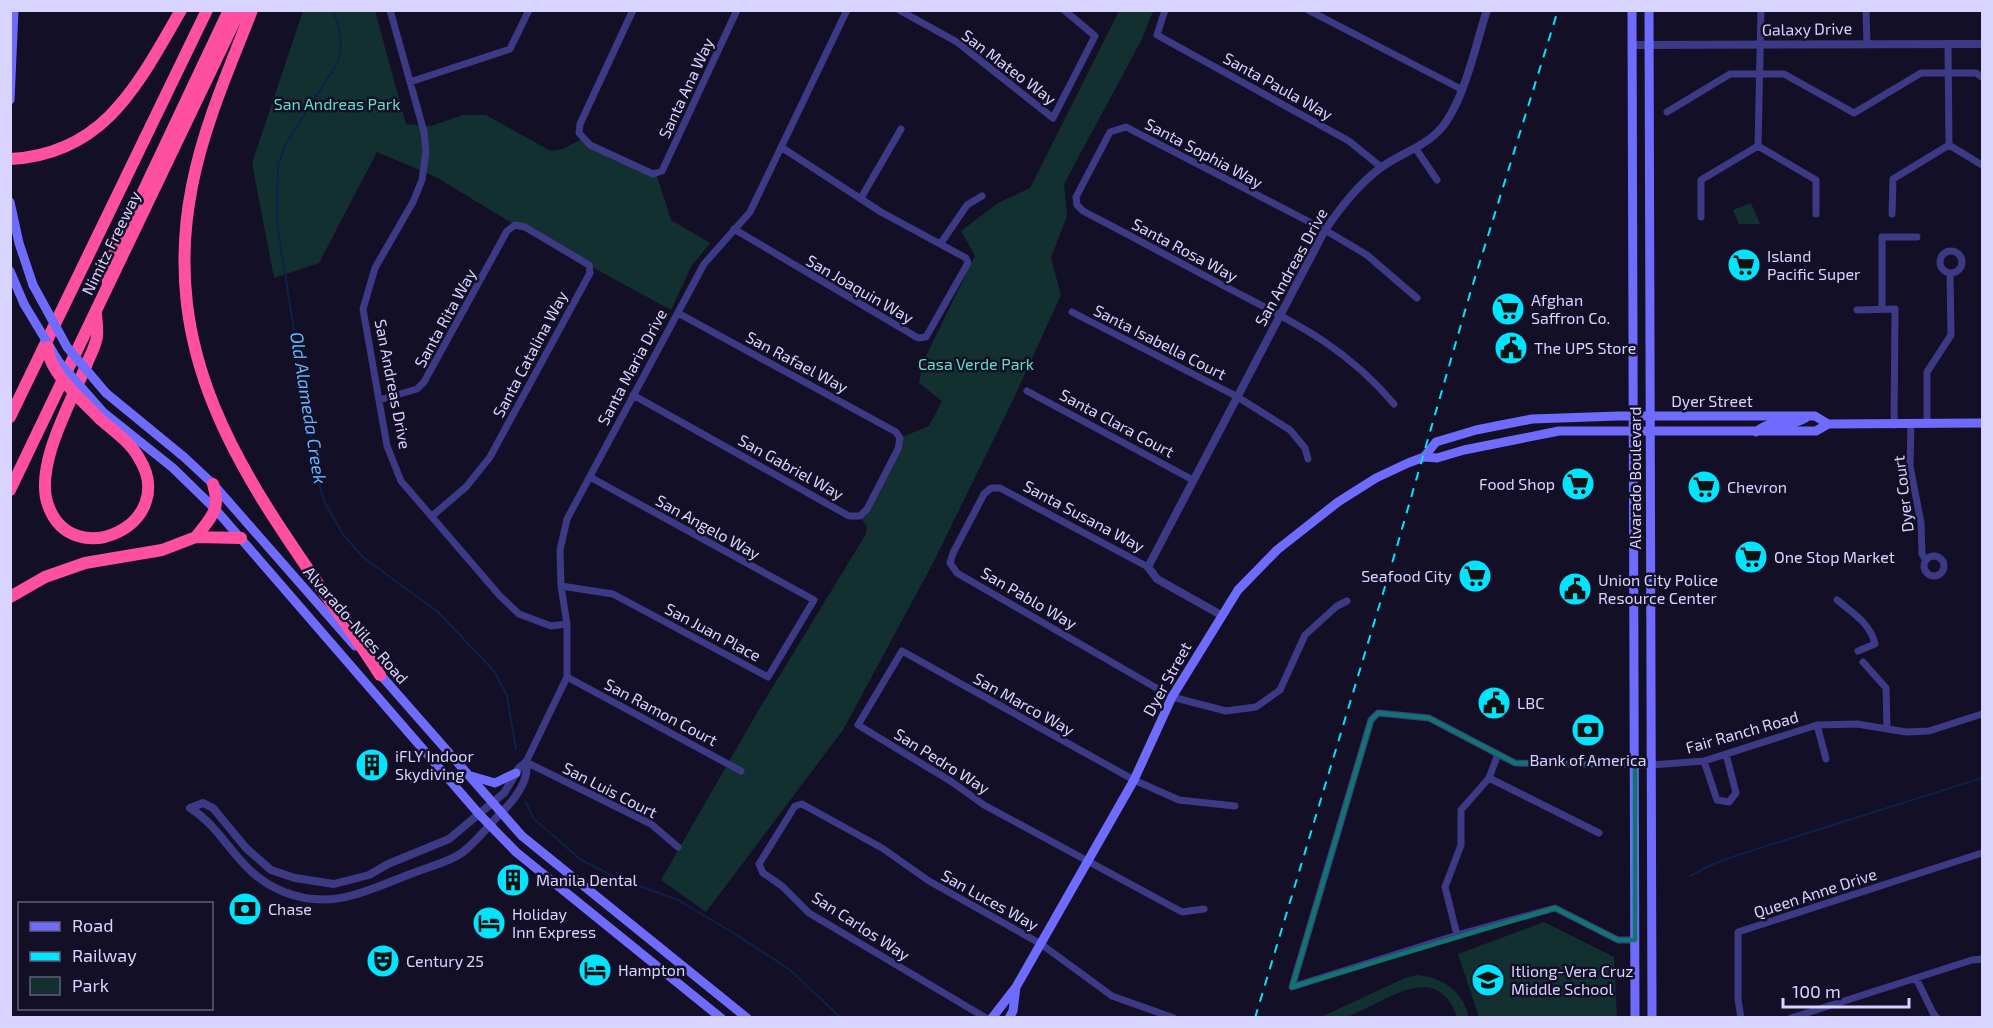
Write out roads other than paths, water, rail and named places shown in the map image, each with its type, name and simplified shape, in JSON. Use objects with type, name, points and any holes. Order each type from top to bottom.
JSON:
[{"type":"highway","points":[[10,159],[36,158],[58,151],[103,124],[130,94],[181,10]]},
{"type":"highway","name":"Nimitz Freeway","points":[[10,417],[207,10]]},
{"type":"highway","points":[[108,286],[108,266],[229,10]]},
{"type":"highway","name":"Nimitz Freeway","points":[[10,490],[240,10]]},
{"type":"highway","points":[[252,10],[213,110],[192,186],[186,227],[185,267],[191,330],[205,389],[228,442],[380,675]]},
{"type":"highway","points":[[48,347],[48,357],[56,371],[101,416],[130,446],[145,468],[148,488],[143,508],[132,524],[116,534],[96,538],[77,535],[59,524],[48,507],[44,487],[49,457],[97,337],[96,312]]},
{"type":"highway","points":[[196,537],[216,510],[217,499],[213,484]]},
{"type":"highway","points":[[10,597],[39,580],[85,562],[162,550],[196,537],[241,538]]},
{"type":"main road","points":[[10,100],[14,10]]},
{"type":"main road","name":"Alvarado Boulevard","points":[[1632,10],[1635,1017]]},
{"type":"main road","name":"Alvarado Boulevard","points":[[1649,10],[1652,1017]]},
{"type":"main road","name":"Alvarado-Niles Road","points":[[10,202],[19,243],[33,285],[67,347],[110,397],[176,450],[213,484],[501,813],[553,863],[747,1017]]},
{"type":"main road","points":[[10,271],[24,304],[48,347]]},
{"type":"main road","name":"Alvarado-Niles Road","points":[[101,416],[173,468],[216,510],[489,825],[516,852],[721,1017]]},
{"type":"main road","name":"Dyer Street","points":[[992,1017],[1016,987],[1041,944],[1134,780],[1172,697],[1221,615],[1238,590],[1301,529],[1376,478],[1424,457],[1436,442],[1476,430],[1532,419],[1634,416],[1815,416],[1828,424]]},
{"type":"main road","points":[[1756,432],[1766,423],[1800,423],[1808,416]]},
{"type":"main road","name":"Dyer Street","points":[[1424,457],[1437,458],[1545,432],[1816,431],[1828,424],[1983,423]]},
{"type":"main road","points":[[470,776],[495,783],[516,773]]},
{"type":"main road","name":"Dyer Street","points":[[1009,1017],[1013,1011],[1016,987]]},
{"type":"street","name":"San Andreas Drive","points":[[390,10],[424,132],[425,169],[413,202],[375,268],[363,309],[387,446],[401,482],[519,614],[551,626],[567,624]]},
{"type":"street","points":[[410,82],[510,50],[529,10]]},
{"type":"street","name":"Santa Ana Way","points":[[633,10],[580,124],[579,133],[590,145],[656,173],[662,171],[737,10]]},
{"type":"street","name":"Santa Maria Drive","points":[[526,762],[528,772],[512,801],[461,854],[358,896],[318,899],[283,892],[257,877],[235,857],[202,817],[190,808],[203,803],[213,808],[252,855],[271,870],[295,878],[334,884],[369,875],[388,864],[449,840],[504,793],[526,762],[567,677],[567,624],[561,586],[560,550],[567,519],[704,264],[750,212],[847,10]]},
{"type":"street","name":"San Mateo Way","points":[[899,10],[957,42],[1053,118],[1095,36],[1064,10]]},
{"type":"street","name":"Santa Paula Way","points":[[1165,10],[1157,35],[1349,141],[1381,167]]},
{"type":"street","points":[[1308,10],[1461,89]]},
{"type":"street","name":"San Andreas Drive","points":[[1148,567],[1325,230],[1347,198],[1381,167],[1416,149],[1446,123],[1461,89],[1487,10]]},
{"type":"street","points":[[1758,146],[1761,10]]},
{"type":"street","points":[[1866,10],[1867,44]]},
{"type":"street","points":[[1948,44],[1949,146]]},
{"type":"street","name":"Galaxy Drive","points":[[1633,45],[1983,44]]},
{"type":"street","points":[[1667,112],[1730,74],[1784,74],[1854,113],[1921,74],[1976,73],[1983,77]]},
{"type":"street","name":"Santa Sophia Way","points":[[1077,205],[1076,197],[1110,132],[1126,127],[1325,230],[1367,255],[1417,298]]},
{"type":"street","points":[[861,198],[901,129]]},
{"type":"street","points":[[1758,146],[1816,180],[1816,214]]},
{"type":"street","points":[[1701,217],[1701,180],[1758,146]]},
{"type":"street","points":[[1949,146],[1983,165]]},
{"type":"street","points":[[1892,214],[1893,179],[1949,146]]},
{"type":"street","points":[[781,147],[881,212],[941,243],[967,205],[982,196]]},
{"type":"street","points":[[1416,149],[1437,180]]},
{"type":"street","name":"Santa Rosa Way","points":[[1077,205],[1083,211],[1282,314],[1328,342],[1378,386],[1394,404]]},
{"type":"street","name":"Santa Rita Way","points":[[379,400],[417,389],[424,382],[507,231],[515,225]]},
{"type":"street","name":"Santa Catalina Way","points":[[432,516],[465,487],[490,457],[590,273],[589,265],[583,260],[525,227],[515,225]]},
{"type":"street","name":"San Joaquin Way","points":[[735,229],[918,338],[926,337],[968,263],[966,258],[941,243]]},
{"type":"street","points":[[1882,309],[1882,237],[1917,237]]},
{"type":"street","points":[[1927,424],[1927,372],[1950,334],[1950,273]]},
{"type":"street","points":[[1857,310],[1895,309],[1894,424]]},
{"type":"street","name":"Santa Isabella Court","points":[[1072,312],[1236,396],[1290,430],[1305,448],[1308,459]]},
{"type":"street","name":"San Rafael Way","points":[[678,313],[896,432],[900,438]]},
{"type":"street","name":"Santa Clara Court","points":[[1027,391],[1193,480]]},
{"type":"street","name":"San Gabriel Way","points":[[633,395],[849,516],[860,516],[867,509],[898,449],[900,438]]},
{"type":"street","name":"Dyer Court","points":[[1911,424],[1910,466],[1922,523],[1922,554],[1926,560]]},
{"type":"street","name":"San Angelo Way","points":[[590,477],[814,600]]},
{"type":"street","name":"Santa Susana Way","points":[[991,488],[1000,488],[1148,567],[1157,579],[1221,615]]},
{"type":"street","name":"San Pablo Way","points":[[991,488],[984,494],[953,553],[950,564],[957,573],[1172,697]]},
{"type":"street","name":"San Juan Place","points":[[561,586],[613,594],[768,677],[814,600]]},
{"type":"street","points":[[1837,600],[1864,622],[1874,638],[1875,644],[1858,651]]},
{"type":"street","points":[[1172,697],[1226,711],[1256,706],[1280,690],[1305,635],[1337,606],[1347,601]]},
{"type":"street","name":"San Marco Way","points":[[902,651],[1134,780],[1179,800],[1234,806]]},
{"type":"street","name":"San Pedro Way","points":[[902,651],[858,726],[952,782],[984,805],[1088,861]]},
{"type":"street","points":[[1863,662],[1886,688],[1887,728]]},
{"type":"street","name":"San Ramon Court","points":[[567,677],[741,771]]},
{"type":"street","name":"Fair Ranch Road","points":[[1457,935],[1292,987],[1371,720],[1378,713],[1429,718],[1515,763],[1635,765],[1704,761],[1817,725],[1857,724],[1906,732],[1929,731],[1983,714]]},
{"type":"street","points":[[1817,725],[1826,759]]},
{"type":"street","points":[[1498,754],[1489,778],[1461,810],[1461,845],[1445,887],[1457,935],[1555,908],[1618,940],[1635,940]]},
{"type":"street","points":[[1704,761],[1717,800],[1729,802],[1736,793],[1726,754]]},
{"type":"street","name":"San Luis Court","points":[[526,762],[651,824],[678,847]]},
{"type":"street","points":[[1489,778],[1599,833]]},
{"type":"street","name":"San Luces Way","points":[[795,806],[802,804],[882,848],[929,881],[1041,944],[1112,996],[1174,1017]]},
{"type":"street","name":"San Carlos Way","points":[[795,806],[759,864],[763,873],[782,886],[809,913],[986,1017]]},
{"type":"street","name":"Queen Anne Drive","points":[[1741,1017],[1738,999],[1738,932],[1983,853]]},
{"type":"street","points":[[1088,861],[1182,912],[1204,909]]},
{"type":"street","points":[[1791,1017],[1983,959]]},
{"type":"street","points":[[1916,978],[1923,997],[1937,1017]]},
{"type":"waterway","name":"Old Alameda Creek","points":[[332,10],[340,36],[338,62],[286,144],[278,164],[277,223],[317,476],[324,501],[344,536],[364,558],[438,612],[494,671],[507,696],[516,749]]},
{"type":"waterway","points":[[1690,876],[1738,855],[1982,778]]},
{"type":"waterway","name":"Old Alameda Creek","points":[[526,802],[533,818],[581,860],[617,878],[678,900],[735,934],[789,969],[841,1018]]},
{"type":"railway","points":[[1255,1018],[1393,560],[1469,297],[1558,10]]},
{"type":"place","name":"Island Pacific Super","points":[[1744,265]]},
{"type":"place","name":"Afghan Saffron Co.","points":[[1508,309]]},
{"type":"place","name":"The UPS Store","points":[[1511,348]]},
{"type":"place","name":"Food Shop","points":[[1578,484]]},
{"type":"place","name":"Chevron","points":[[1704,487]]},
{"type":"place","name":"One Stop Market","points":[[1751,557]]},
{"type":"place","name":"Seafood City","points":[[1475,576]]},
{"type":"place","name":"Union City Police Resource Center","points":[[1575,589]]},
{"type":"place","name":"LBC","points":[[1494,703]]},
{"type":"place","name":"Bank of America","points":[[1588,730]]},
{"type":"place","name":"iFLY Indoor Skydiving","points":[[372,765]]},
{"type":"place","name":"Manila Dental","points":[[513,880]]},
{"type":"place","name":"Chase","points":[[245,909]]},
{"type":"place","name":"Holiday Inn Express","points":[[489,923]]},
{"type":"place","name":"Century 25","points":[[383,961]]},
{"type":"place","name":"Hampton","points":[[595,970]]},
{"type":"place","name":"Itliong-Vera Cruz Middle School","points":[[1488,980]]},
{"type":"park label","name":"San Andreas Park","points":[[337,104]]},
{"type":"park label","name":"Casa Verde Park","points":[[976,364]]}]
